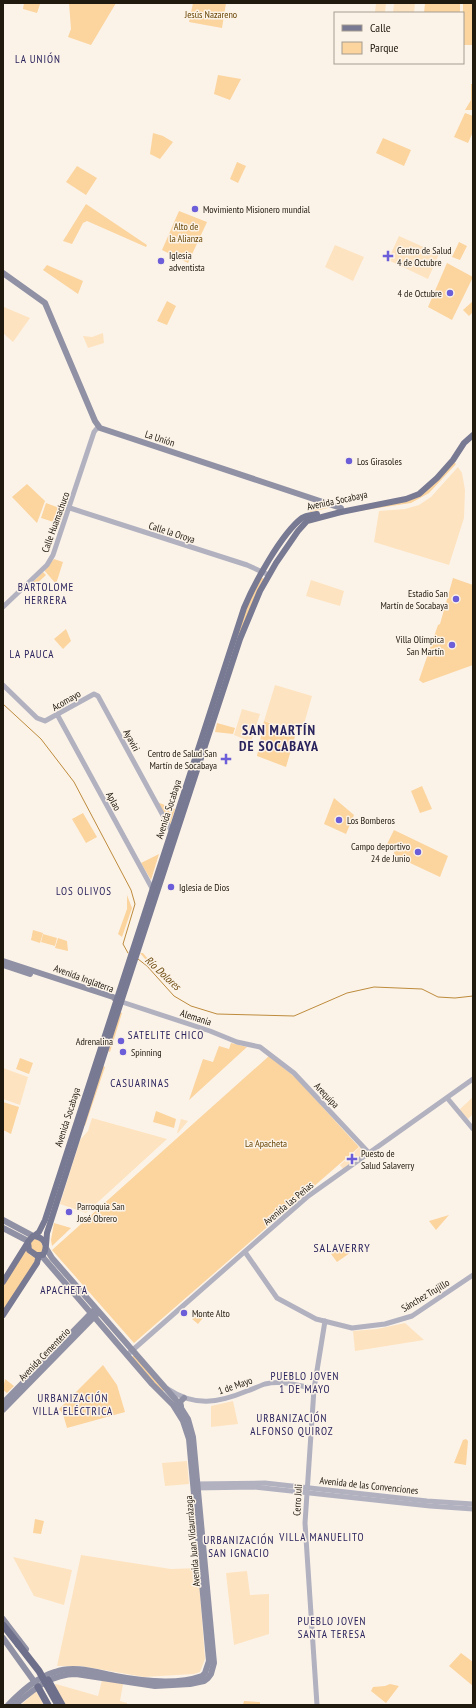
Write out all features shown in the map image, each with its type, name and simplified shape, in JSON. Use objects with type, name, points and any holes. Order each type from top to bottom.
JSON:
[{"type":"highway","points":[[3,1625],[39,1679],[53,1705]]},
{"type":"highway","points":[[3,1633],[39,1671],[58,1705]]},
{"type":"highway","points":[[47,1678],[62,1705]]},
{"type":"highway","points":[[36,1684],[48,1705]]},
{"type":"main road","points":[[3,272],[45,303],[98,427]]},
{"type":"main road","name":"La Unión","points":[[98,427],[107,432],[341,510]]},
{"type":"main road","name":"Avenida Socabaya","points":[[3,1282],[31,1239],[40,1232],[45,1220],[132,960],[152,889],[239,622],[262,571],[289,532],[303,517],[341,510],[413,493],[434,476],[473,435]]},
{"type":"main road","name":"Avenida Socabaya","points":[[135,950],[178,834],[240,639],[253,606],[269,575],[298,531],[307,521],[341,510]]},
{"type":"main road","name":"Avenida Inglaterra","points":[[3,961],[105,994],[118,1001]]},
{"type":"main road","name":"Avenida Inglaterra","points":[[3,965],[118,1001]]},
{"type":"main road","name":"Avenida Socabaya","points":[[46,1246],[47,1233],[118,1001]]},
{"type":"main road","points":[[3,1220],[31,1239]]},
{"type":"main road","points":[[3,1228],[31,1239],[40,1238],[46,1246],[45,1253],[40,1255],[37,1263],[3,1315]]},
{"type":"main road","points":[[31,1239],[28,1247],[31,1252],[40,1255]]},
{"type":"main road","name":"Avenida Juan Vidaurrázaga","points":[[8,1705],[36,1684],[47,1678],[76,1674],[142,1682],[188,1679],[202,1676],[208,1667],[192,1429],[181,1406],[52,1258],[46,1246]]},
{"type":"main road","name":"Avenida Juan Vidaurrázaga","points":[[40,1255],[179,1414],[187,1431],[195,1486]]},
{"type":"main road","name":"Avenida Cementerio","points":[[3,1403],[97,1310]]},
{"type":"main road","name":"Avenida Cementerio","points":[[3,1410],[92,1315]]},
{"type":"main road","points":[[181,1406],[180,1402],[184,1398]]},
{"type":"main road","points":[[3,1618],[47,1678]]},
{"type":"main road","points":[[3,1638],[36,1684]]},
{"type":"main road","name":"Avenida Juan Vidaurrázaga","points":[[15,1705],[36,1684]]},
{"type":"street","name":"Calle Huamachuco","points":[[3,607],[50,561],[60,540],[94,432],[98,427]]},
{"type":"street","name":"Calle la Oroya","points":[[70,508],[262,571],[269,575]]},
{"type":"street","name":"Acomayo","points":[[3,684],[37,718],[46,721],[58,716],[96,694]]},
{"type":"street","name":"Ayaviri","points":[[96,694],[112,719],[171,831]]},
{"type":"street","name":"Aplao","points":[[58,716],[152,889],[157,894]]},
{"type":"street","points":[[171,831],[178,834]]},
{"type":"street","name":"Alemania","points":[[118,1001],[237,1042],[260,1047],[269,1053]]},
{"type":"street","name":"Arequipa","points":[[269,1053],[294,1073],[369,1153]]},
{"type":"street","name":"Avenida las Peñas","points":[[127,1355],[307,1197],[448,1099],[473,1079]]},
{"type":"street","points":[[448,1099],[473,1129]]},
{"type":"street","name":"Sánchez Trujillo","points":[[245,1252],[277,1298],[307,1315],[352,1328],[396,1322],[412,1316],[473,1275]]},
{"type":"street","name":"Cerro Juli","points":[[317,1705],[305,1523],[314,1389],[325,1321]]},
{"type":"street","name":"1 de Mayo","points":[[166,1399],[176,1400],[184,1398],[217,1401],[265,1384],[277,1383],[299,1385],[314,1389]]},
{"type":"street","name":"1 de Mayo","points":[[165,1387],[184,1398]]},
{"type":"street","name":"Avenida de las Convenciones","points":[[195,1486],[254,1487],[307,1491],[473,1509]]},
{"type":"street","name":"Avenida de las Convenciones","points":[[397,1500],[473,1504]]},
{"type":"shaded area","points":[[376,3],[386,3],[385,12],[375,12]]},
{"type":"shaded area","points":[[394,3],[415,3],[414,12],[393,12]]},
{"type":"shaded area","points":[[399,236],[439,254],[428,279],[388,260]]},
{"type":"shaded area","points":[[335,245],[364,257],[353,281],[325,267]]},
{"type":"shaded area","points":[[4,307],[30,318],[13,342],[3,333]]},
{"type":"shaded area","points":[[103,333],[104,343],[88,348],[83,336],[92,337]]},
{"type":"shaded area","points":[[458,467],[462,473],[465,490],[464,518],[449,565],[374,542],[379,511],[405,509],[419,505],[431,497]]},
{"type":"shaded area","points":[[311,580],[344,591],[340,606],[306,596]]},
{"type":"shaded area","points":[[275,685],[312,696],[302,731],[264,721]]},
{"type":"shaded area","points":[[242,709],[260,714],[251,742],[234,735]]},
{"type":"shaded area","points":[[3,1068],[28,1077],[20,1105],[3,1099]]},
{"type":"shaded area","points":[[473,1097],[473,1114],[468,1119],[459,1110]]},
{"type":"shaded area","points":[[92,1118],[167,1139],[86,1213],[60,1204],[80,1140],[88,1131]]},
{"type":"shaded area","points":[[181,1119],[188,1121],[177,1133]]},
{"type":"shaded area","name":"Puesto de Salud Salaverry","points":[[361,1146],[366,1153],[343,1169],[340,1165]]},
{"type":"shaded area","points":[[405,1323],[424,1340],[355,1351],[353,1331],[377,1329]]},
{"type":"shaded area","points":[[233,1401],[238,1424],[211,1427],[211,1406]]},
{"type":"shaded area","points":[[187,1461],[189,1484],[165,1486],[162,1463]]},
{"type":"shaded area","points":[[81,1555],[171,1569],[198,1568],[205,1659],[200,1672],[194,1674],[144,1677],[81,1666],[57,1666]]},
{"type":"shaded area","points":[[13,1557],[72,1570],[64,1605],[34,1596]]},
{"type":"shaded area","points":[[247,1571],[250,1595],[269,1594],[269,1634],[234,1645],[226,1573]]},
{"type":"shaded area","points":[[102,1680],[123,1684],[120,1701],[127,1703],[127,1705],[63,1705],[52,1686],[56,1684],[98,1696]]},
{"type":"shaded area","points":[[36,1691],[44,1705],[21,1705]]},
{"type":"green space","points":[[24,3],[40,4],[37,13],[23,9]]},
{"type":"green space","points":[[69,3],[116,3],[91,45],[68,37],[71,29]]},
{"type":"green space","name":"Jesús Nazareno","points":[[193,3],[226,3],[222,28],[189,22]]},
{"type":"green space","points":[[425,3],[460,3],[460,12],[424,12]]},
{"type":"green space","points":[[463,3],[473,3],[473,45],[464,45]]},
{"type":"green space","points":[[218,75],[241,79],[230,100],[214,94]]},
{"type":"green space","points":[[471,84],[473,84],[473,110],[465,110],[471,100]]},
{"type":"green space","points":[[465,113],[473,116],[473,132],[468,143],[454,137]]},
{"type":"green space","points":[[153,133],[163,136],[173,142],[160,159],[150,154]]},
{"type":"green space","points":[[383,138],[411,150],[404,166],[376,153]]},
{"type":"green space","points":[[237,162],[246,166],[238,183],[230,179]]},
{"type":"green space","points":[[77,166],[97,178],[86,195],[66,182]]},
{"type":"green space","points":[[86,204],[147,245],[146,247],[87,221],[83,223],[72,244],[63,241]]},
{"type":"green space","name":"Alto de la Alianza","points":[[179,211],[207,222],[188,263],[162,250]]},
{"type":"green space","points":[[459,242],[467,246],[460,260],[452,257]]},
{"type":"green space","name":"4 de Octubre","points":[[447,263],[473,277],[452,320],[428,307]]},
{"type":"green space","points":[[47,265],[83,281],[78,294],[43,270]]},
{"type":"green space","points":[[167,301],[176,306],[167,325],[157,321]]},
{"type":"green space","points":[[473,301],[473,312],[469,316],[463,310]]},
{"type":"green space","points":[[454,462],[456,464],[429,493],[411,503],[358,511],[412,499]]},
{"type":"green space","points":[[27,484],[45,501],[37,523],[12,497]]},
{"type":"green space","points":[[314,502],[329,507],[310,512]]},
{"type":"green space","points":[[46,503],[65,510],[60,524],[41,518]]},
{"type":"green space","points":[[54,559],[63,562],[56,584],[44,570]]},
{"type":"green space","points":[[43,572],[46,575],[30,590],[27,588]]},
{"type":"green space","points":[[261,577],[264,579],[232,658],[244,613]]},
{"type":"green space","name":"Villa Olímpica San Martín","points":[[453,578],[473,585],[473,665],[423,683],[419,680],[438,625],[440,624]]},
{"type":"green space","points":[[66,629],[71,641],[63,649],[54,639]]},
{"type":"green space","points":[[264,721],[296,733],[286,767],[257,756]]},
{"type":"green space","points":[[217,723],[235,728],[233,734],[215,732]]},
{"type":"green space","points":[[422,786],[432,809],[420,813],[411,791]]},
{"type":"green space","name":"Los Bomberos","points":[[334,798],[354,815],[346,834],[324,824]]},
{"type":"green space","points":[[157,802],[175,809],[170,825]]},
{"type":"green space","points":[[83,813],[97,837],[86,843],[72,819]]},
{"type":"green space","name":"Campo deportivo 24 de Junio","points":[[394,830],[448,856],[440,877],[393,855],[395,850],[386,846]]},
{"type":"green space","points":[[159,854],[151,880],[141,863]]},
{"type":"green space","points":[[127,895],[132,908],[122,937],[118,934],[127,909]]},
{"type":"green space","points":[[33,930],[43,933],[40,943],[31,940]]},
{"type":"green space","points":[[43,934],[57,938],[55,946],[41,942]]},
{"type":"green space","points":[[58,938],[67,941],[68,951],[55,948]]},
{"type":"green space","points":[[140,953],[143,953],[164,978],[162,979]]},
{"type":"green space","points":[[120,1012],[122,1013],[110,1052],[108,1051]]},
{"type":"green space","points":[[231,1043],[247,1047],[189,1100],[203,1059],[213,1062],[219,1046],[229,1049]]},
{"type":"green space","name":"La Apacheta","points":[[269,1056],[296,1078],[359,1147],[134,1343],[52,1250]]},
{"type":"green space","points":[[20,1058],[33,1063],[29,1074],[16,1069]]},
{"type":"green space","points":[[103,1066],[105,1067],[85,1126],[84,1125]]},
{"type":"green space","points":[[3,1102],[19,1107],[11,1134],[3,1130]]},
{"type":"green space","points":[[156,1111],[176,1119],[174,1128],[153,1122]]},
{"type":"green space","points":[[449,1215],[436,1230],[429,1221]]},
{"type":"green space","points":[[54,1223],[71,1228],[52,1246],[51,1240]]},
{"type":"green space","points":[[34,1239],[38,1240],[42,1244],[43,1250],[40,1253],[34,1251],[31,1247],[30,1242]]},
{"type":"green space","points":[[347,1243],[352,1244],[354,1250],[337,1262],[331,1254]]},
{"type":"green space","points":[[26,1248],[30,1255],[38,1259],[3,1312],[3,1286]]},
{"type":"green space","points":[[199,1312],[205,1312],[206,1314],[198,1324],[192,1319]]},
{"type":"green space","points":[[134,1355],[164,1390],[162,1392],[131,1358]]},
{"type":"green space","points":[[103,1365],[117,1385],[125,1412],[67,1428],[63,1414],[59,1409]]},
{"type":"green space","points":[[5,1379],[14,1386],[7,1393],[3,1390]]},
{"type":"green space","points":[[466,1439],[468,1441],[466,1465],[454,1463],[463,1440]]},
{"type":"green space","points":[[35,1519],[44,1521],[41,1534],[33,1533]]},
{"type":"green space","points":[[461,1653],[473,1662],[473,1686],[449,1666]]},
{"type":"green space","points":[[390,1684],[399,1686],[386,1703],[371,1691],[373,1687]]},
{"type":"green space","points":[[244,1701],[260,1702],[260,1705],[243,1705]]},
{"type":"waterway","name":"Río Dolores","points":[[3,704],[41,739],[74,782],[131,890],[135,904],[123,944],[128,953]]},
{"type":"waterway","name":"Río Dolores","points":[[138,959],[147,966],[174,996],[191,1006],[217,1014],[294,1016],[347,993],[374,987],[422,989],[438,997],[455,998],[473,996]]},
{"type":"place","name":"Movimiento Misionero mundial","points":[[195,209]]},
{"type":"place","name":"Centro de Salud 4 de Octubre","points":[[388,256]]},
{"type":"place","name":"Iglesia adventista","points":[[161,261]]},
{"type":"place","name":"4 de Octubre","points":[[450,293]]},
{"type":"place","name":"Los Girasoles","points":[[349,461]]},
{"type":"place","name":"Estadio San Martín de Socabaya","points":[[456,599]]},
{"type":"place","name":"Villa Olímpica San Martín","points":[[452,645]]},
{"type":"place","name":"Centro de Salud San Martín de Socabaya","points":[[226,759]]},
{"type":"place","name":"Los Bomberos","points":[[339,820]]},
{"type":"place","name":"Campo deportivo 24 de Junio","points":[[418,852]]},
{"type":"place","name":"Iglesia de Dios","points":[[171,887]]},
{"type":"place","name":"Adrenalina","points":[[121,1041]]},
{"type":"place","name":"Spinning","points":[[123,1052]]},
{"type":"place","name":"Puesto de Salud Salaverry","points":[[352,1159]]},
{"type":"place","name":"Parroquia San José Obrero","points":[[69,1212]]},
{"type":"place","name":"Monte Alto","points":[[184,1313]]},
{"type":"district","name":"LA UNIÓN","points":[[38,59]]},
{"type":"district","name":"BARTOLOME HERRERA","points":[[46,593]]},
{"type":"district","name":"LA PAUCA","points":[[32,654]]},
{"type":"district","name":"SAN MARTÍN DE SOCABAYA","points":[[279,738]]},
{"type":"district","name":"LOS OLIVOS","points":[[84,891]]},
{"type":"district","name":"SATELITE CHICO","points":[[166,1035]]},
{"type":"district","name":"CASUARINAS","points":[[140,1083]]},
{"type":"district","name":"SALAVERRY","points":[[342,1248]]},
{"type":"district","name":"APACHETA","points":[[64,1290]]},
{"type":"district","name":"PUEBLO JOVEN 1 DE MAYO","points":[[305,1382]]},
{"type":"district","name":"URBANIZACIÓN VILLA ELÉCTRICA","points":[[73,1404]]},
{"type":"district","name":"URBANIZACIÓN ALFONSO QUIROZ","points":[[292,1424]]},
{"type":"district","name":"VILLA MANUELITO","points":[[322,1537]]},
{"type":"district","name":"URBANIZACIÓN SAN IGNACIO","points":[[239,1546]]},
{"type":"district","name":"PUEBLO JOVEN SANTA TERESA","points":[[332,1627]]}]
